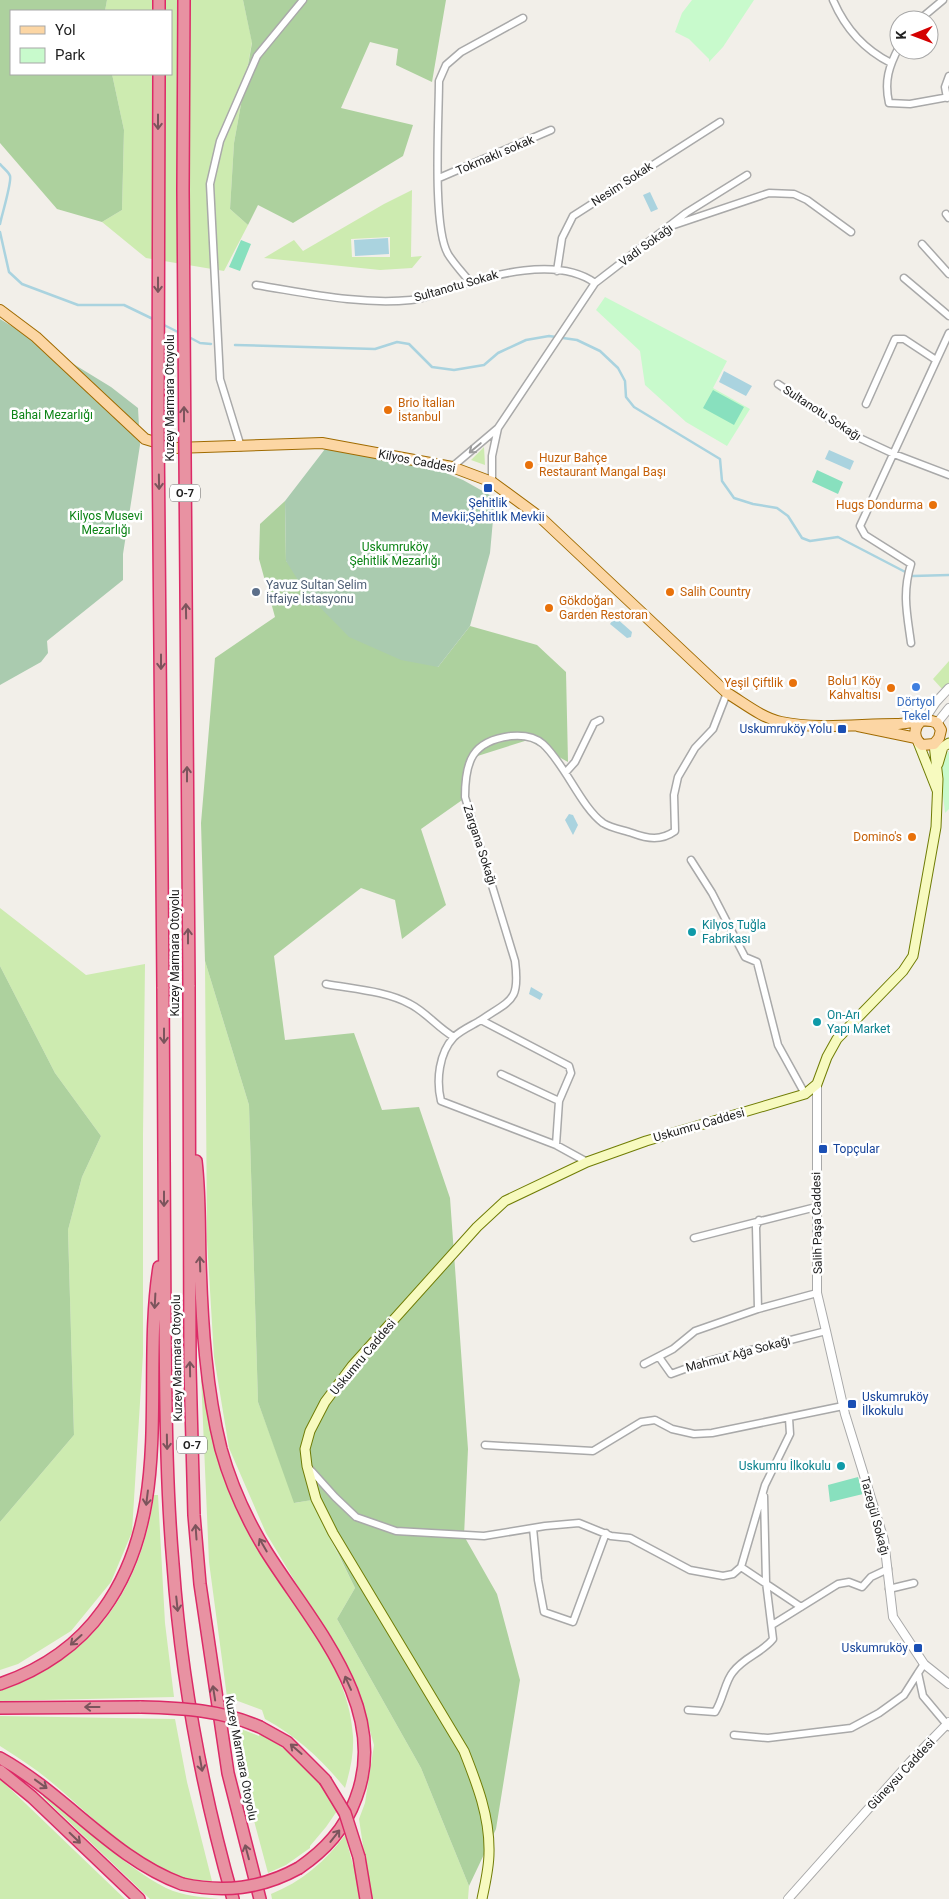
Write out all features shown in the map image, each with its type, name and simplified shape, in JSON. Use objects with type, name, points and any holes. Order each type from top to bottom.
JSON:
[{"type":"highway","name":"Kuzey Marmara Otoyolu","points":[[184,0],[183,248],[190,1118],[190,1368],[194,1515],[200,1584],[228,1773],[260,1899]]},
{"type":"highway","name":"Kuzey Marmara Otoyolu","points":[[159,75],[158,414],[167,1462],[174,1575],[180,1630],[197,1743],[207,1795],[233,1899]]},
{"type":"highway","points":[[0,1758],[58,1797],[145,1867],[182,1884],[215,1889],[244,1888],[277,1880],[299,1868],[333,1839],[354,1805],[363,1775],[365,1758],[363,1730],[357,1704],[343,1672],[256,1532],[237,1495],[222,1451],[209,1384],[200,1261],[198,1182],[190,1118]]},
{"type":"highway","points":[[0,1684],[16,1678],[52,1659],[82,1634],[112,1598],[133,1556],[142,1528],[149,1479],[155,1293],[164,1235]]},
{"type":"highway","points":[[0,1708],[141,1707],[208,1711],[234,1716],[260,1726],[287,1742],[325,1780],[345,1813],[359,1857],[366,1899]]},
{"type":"highway","points":[[0,1770],[32,1797],[139,1899]]},
{"type":"main road","name":"Kilyos Caddesi","points":[[0,310],[36,337],[145,439],[175,448],[322,443],[452,467],[492,482],[541,518],[727,693],[780,722],[855,725]]},
{"type":"main road","points":[[922,721],[915,730],[917,740],[937,790]]},
{"type":"main road","points":[[855,725],[922,721],[942,725],[941,735],[936,743]]},
{"type":"main road","points":[[855,725],[917,740],[926,746],[949,742]]},
{"type":"main road","points":[[937,766],[943,747],[949,742]]},
{"type":"main road","name":"Salih Paşa Caddesi","points":[[817,1084],[827,1057],[837,1039],[903,971],[913,956],[936,827],[936,743]]},
{"type":"main road","name":"Uskumru Caddesi","points":[[482,1899],[489,1854],[488,1824],[477,1784],[464,1751],[333,1533],[316,1499],[307,1466],[305,1449],[310,1431],[325,1402],[352,1366],[477,1227],[504,1202],[587,1162],[646,1141],[805,1094],[817,1084]]},
{"type":"street","points":[[241,447],[220,379],[210,184],[220,141],[257,56],[303,0]]},
{"type":"street","points":[[833,0],[853,36],[876,55],[891,63]]},
{"type":"street","points":[[931,10],[943,0]]},
{"type":"street","points":[[470,282],[448,254],[442,238],[439,178],[439,81],[446,65],[461,52],[523,18]]},
{"type":"street","points":[[892,60],[886,79],[889,103],[910,104],[948,98],[945,87],[949,76]]},
{"type":"street","name":"Nesim Sokak","points":[[557,271],[562,238],[573,216],[720,122]]},
{"type":"street","name":"Tokmaklı sokak","points":[[439,178],[551,130]]},
{"type":"street","name":"Vadi Sokağı","points":[[498,428],[594,283],[686,214],[747,175]]},
{"type":"street","points":[[672,226],[769,193],[794,194],[807,200],[851,232]]},
{"type":"street","points":[[922,244],[949,274]]},
{"type":"street","name":"Sultanotu Sokak","points":[[256,285],[343,299],[374,301],[413,300],[511,271],[557,271],[586,277],[594,283]]},
{"type":"street","points":[[904,278],[949,316]]},
{"type":"street","points":[[911,643],[905,596],[906,578],[911,564],[865,535],[860,526],[949,333]]},
{"type":"street","points":[[866,404],[895,338],[904,339],[936,360]]},
{"type":"street","name":"Sultanotu Sokağı","points":[[778,384],[851,434],[894,454],[949,475]]},
{"type":"street","points":[[452,467],[498,428]]},
{"type":"street","points":[[492,482],[492,456],[498,428]]},
{"type":"street","points":[[922,721],[949,688]]},
{"type":"street","name":"Zargana Sokağı","points":[[454,1037],[513,999],[518,983],[512,949],[465,797],[465,773],[474,752],[486,742],[524,735],[542,743],[566,772],[584,801],[603,823],[643,837],[664,839],[675,830],[674,795],[678,777],[695,748],[713,729],[727,693]]},
{"type":"street","points":[[942,725],[949,708]]},
{"type":"street","points":[[566,772],[575,762],[594,723],[600,720]]},
{"type":"street","points":[[691,860],[712,893],[745,957],[757,962],[778,1045],[805,1094]]},
{"type":"street","points":[[326,984],[400,999],[413,1006],[438,1028],[454,1037],[442,1057],[438,1086],[441,1101],[556,1145],[587,1162]]},
{"type":"street","points":[[481,1020],[569,1066],[571,1073],[559,1101],[556,1145]]},
{"type":"street","points":[[501,1074],[559,1101]]},
{"type":"street","name":"Salih Paşa Caddesi","points":[[817,1084],[816,1207],[818,1293],[826,1331]]},
{"type":"street","points":[[694,1238],[816,1207]]},
{"type":"street","points":[[758,1309],[756,1227],[759,1220]]},
{"type":"street","name":"Mahmut Ağa Sokağı","points":[[644,1364],[660,1357],[695,1331],[758,1309],[818,1293]]},
{"type":"street","name":"Mahmut Ağa Sokağı","points":[[660,1357],[671,1374],[704,1362],[826,1331]]},
{"type":"street","name":"Tazegül Sokağı","points":[[826,1331],[843,1406],[884,1540],[893,1617],[924,1664],[949,1684]]},
{"type":"street","points":[[485,1445],[593,1452],[641,1422],[654,1420],[672,1429],[694,1434],[712,1433],[843,1406]]},
{"type":"street","points":[[307,1466],[334,1497],[356,1517],[396,1531],[484,1536],[579,1523],[606,1533],[630,1538],[690,1570],[723,1576],[733,1574],[741,1567],[764,1490],[790,1434],[789,1418]]},
{"type":"street","points":[[688,1710],[715,1712],[723,1700],[731,1673],[745,1659],[767,1646],[773,1639],[766,1582],[764,1490]]},
{"type":"street","points":[[534,1528],[538,1580],[544,1612],[573,1622],[606,1533]]},
{"type":"street","points":[[741,1567],[801,1607]]},
{"type":"street","points":[[772,1625],[843,1582],[862,1587],[871,1577],[888,1568]]},
{"type":"street","points":[[889,1589],[914,1583]]},
{"type":"street","points":[[734,1735],[768,1738],[851,1728],[879,1713],[904,1695],[924,1664]]},
{"type":"street","points":[[918,1674],[923,1696],[948,1725]]},
{"type":"street","name":"Güneysu Caddesi","points":[[788,1899],[910,1762],[948,1725]]},
{"type":"green space","points":[[0,0],[107,0],[105,10],[10,10],[10,75],[112,75],[124,130],[122,210],[102,222],[57,209],[0,143]]},
{"type":"green space","points":[[107,0],[243,0],[252,42],[234,143],[230,209],[248,225],[224,271],[146,258],[102,222],[122,210],[124,130],[112,75],[172,75],[172,10],[105,10]]},
{"type":"green space","points":[[243,0],[446,0],[432,82],[396,65],[398,49],[370,42],[341,108],[413,125],[403,156],[293,223],[258,205],[248,225],[230,209],[234,143],[252,43]]},
{"type":"green space","points":[[692,0],[754,0],[723,47],[709,62],[709,59],[689,39],[675,32],[682,13]]},
{"type":"green space","points":[[412,190],[411,257],[422,256],[412,268],[380,270],[264,258],[294,240],[303,251]],"holes":[[[390,237],[390,257],[352,257],[351,239]]]},
{"type":"green space","points":[[241,240],[251,244],[240,271],[229,267]]},
{"type":"green space","points":[[605,297],[727,361],[713,388],[750,409],[727,446],[686,422],[645,385],[640,351],[596,310]]},
{"type":"green space","name":"Bahai Mezarlığı","points":[[0,319],[111,387],[138,408],[140,445],[123,554],[123,580],[47,641],[48,653],[41,662],[0,685]]},
{"type":"green space","points":[[713,390],[744,407],[734,425],[703,408]]},
{"type":"green space","points":[[484,447],[485,465],[471,460]]},
{"type":"green space","name":"Uskumruköy Şehitlik Mezarlığı","points":[[325,449],[436,469],[463,480],[495,498],[490,553],[470,626],[438,667],[401,660],[349,637],[306,593],[286,561],[285,501]]},
{"type":"green space","points":[[817,470],[843,482],[838,494],[812,482]]},
{"type":"green space","points":[[285,501],[286,561],[438,667],[470,626],[537,645],[566,672],[568,762],[528,740],[468,759],[465,798],[421,829],[446,905],[402,939],[395,900],[361,888],[274,956],[285,1040],[354,1033],[382,1110],[419,1107],[450,1198],[468,1449],[464,1536],[497,1594],[520,1680],[496,1829],[469,1886],[421,1768],[337,1619],[355,1588],[312,1500],[294,1503],[258,1402],[249,1105],[205,961],[201,823],[215,658],[275,617],[259,559],[260,524]]},
{"type":"green space","points":[[949,661],[949,684],[943,690],[933,679]]},
{"type":"green space","points":[[949,751],[949,809],[945,813],[941,772],[942,764]]},
{"type":"green space","points":[[0,908],[86,975],[145,964],[143,1354],[132,1532],[111,1582],[71,1631],[18,1664],[0,1670],[0,1522],[74,1435],[68,1230],[82,1177],[101,1136],[55,1073],[0,966]]},
{"type":"green space","points":[[205,961],[249,1105],[258,1402],[295,1503],[311,1500],[355,1588],[337,1619],[421,1768],[469,1886],[468,1899],[371,1899],[359,1819],[365,1803],[374,1745],[357,1685],[266,1533],[229,1448],[214,1357],[207,1240]]},
{"type":"green space","points":[[0,966],[55,1073],[101,1136],[82,1177],[68,1230],[74,1435],[0,1522]]},
{"type":"green space","points":[[201,1376],[205,1376],[217,1449],[229,1491],[243,1521],[261,1551],[320,1642],[336,1673],[348,1704],[353,1743],[345,1788],[309,1750],[288,1733],[265,1719],[262,1710],[227,1697],[209,1562]]},
{"type":"green space","points":[[858,1477],[863,1494],[830,1502],[828,1485]]},
{"type":"green space","points":[[154,1495],[158,1495],[165,1623],[174,1697],[0,1701],[0,1691],[33,1677],[61,1660],[86,1640],[107,1617],[124,1590],[138,1561]]},
{"type":"green space","points":[[0,1716],[175,1719],[187,1782],[212,1881],[185,1878],[164,1870],[115,1838],[49,1780],[0,1746]]},
{"type":"green space","points":[[233,1726],[259,1736],[260,1734],[295,1757],[314,1776],[337,1811],[310,1848],[286,1865],[268,1873],[241,1772]]},
{"type":"green space","points":[[1,1780],[125,1899],[0,1899]]},
{"type":"green space","points":[[45,1794],[119,1857],[150,1879],[179,1893],[219,1899],[150,1899],[43,1797]]},
{"type":"green space","points":[[345,1835],[353,1865],[355,1865],[360,1899],[272,1899],[271,1894],[293,1883],[312,1870],[330,1854]]},
{"type":"water","points":[[650,192],[658,209],[651,212],[643,195]]},
{"type":"water","points":[[388,238],[389,254],[355,256],[354,240]]},
{"type":"water","points":[[724,371],[752,386],[746,396],[719,382]]},
{"type":"water","points":[[829,450],[854,461],[850,470],[825,459]]},
{"type":"water","points":[[615,617],[632,632],[631,637],[627,638],[610,624]]},
{"type":"water","points":[[569,814],[573,815],[578,825],[573,835],[565,820]]},
{"type":"water","points":[[531,987],[543,994],[540,1000],[529,994]]},
{"type":"waterway","points":[[0,164],[10,176],[0,224]]},
{"type":"waterway","points":[[0,232],[9,272],[22,284],[78,305],[124,305],[155,320]]},
{"type":"waterway","points":[[162,324],[180,333]]},
{"type":"waterway","points":[[187,336],[200,343],[211,344]]},
{"type":"waterway","points":[[235,345],[375,349],[397,342],[409,344],[432,367],[454,370],[484,365],[498,353],[526,340],[549,336],[577,340],[600,351],[618,368],[625,381],[626,397],[634,407],[720,459],[722,481],[734,498],[753,504],[777,508],[788,516],[802,538],[810,541],[838,537],[913,576],[949,575]]},
{"type":"place","name":"Brio İtalian İstanbul","points":[[388,410]]},
{"type":"place","name":"Huzur Bahçe Restaurant Mangal Başı","points":[[529,465]]},
{"type":"place","name":"Şehitlik Mevkii;Şehitlık Mevkii","points":[[488,488]]},
{"type":"place","name":"Hugs Dondurma","points":[[933,505]]},
{"type":"place","name":"Yavuz Sultan Selim İtfaiye İstasyonu","points":[[256,592]]},
{"type":"place","name":"Salih Country","points":[[670,592]]},
{"type":"place","name":"Gökdoğan Garden Restoran","points":[[549,608]]},
{"type":"place","name":"Yeşil Çiftlik","points":[[793,683]]},
{"type":"place","name":"Dörtyol Tekel","points":[[916,687]]},
{"type":"place","name":"Bolu1 Köy Kahvaltısı","points":[[891,688]]},
{"type":"place","name":"Uskumruköy Yolu","points":[[842,729]]},
{"type":"place","name":"Domino's","points":[[912,837]]},
{"type":"place","name":"Kilyos Tuğla Fabrikası","points":[[692,932]]},
{"type":"place","name":"On-Arı Yapı Market","points":[[817,1022]]},
{"type":"place","name":"Topçular","points":[[823,1149]]},
{"type":"place","name":"Uskumruköy İlkokulu","points":[[852,1404]]},
{"type":"place","name":"Uskumru İlkokulu","points":[[841,1466]]},
{"type":"place","name":"Uskumruköy","points":[[918,1648]]},
{"type":"park label","name":"Kilyos Musevi Mezarlığı","points":[[106,523]]}]
